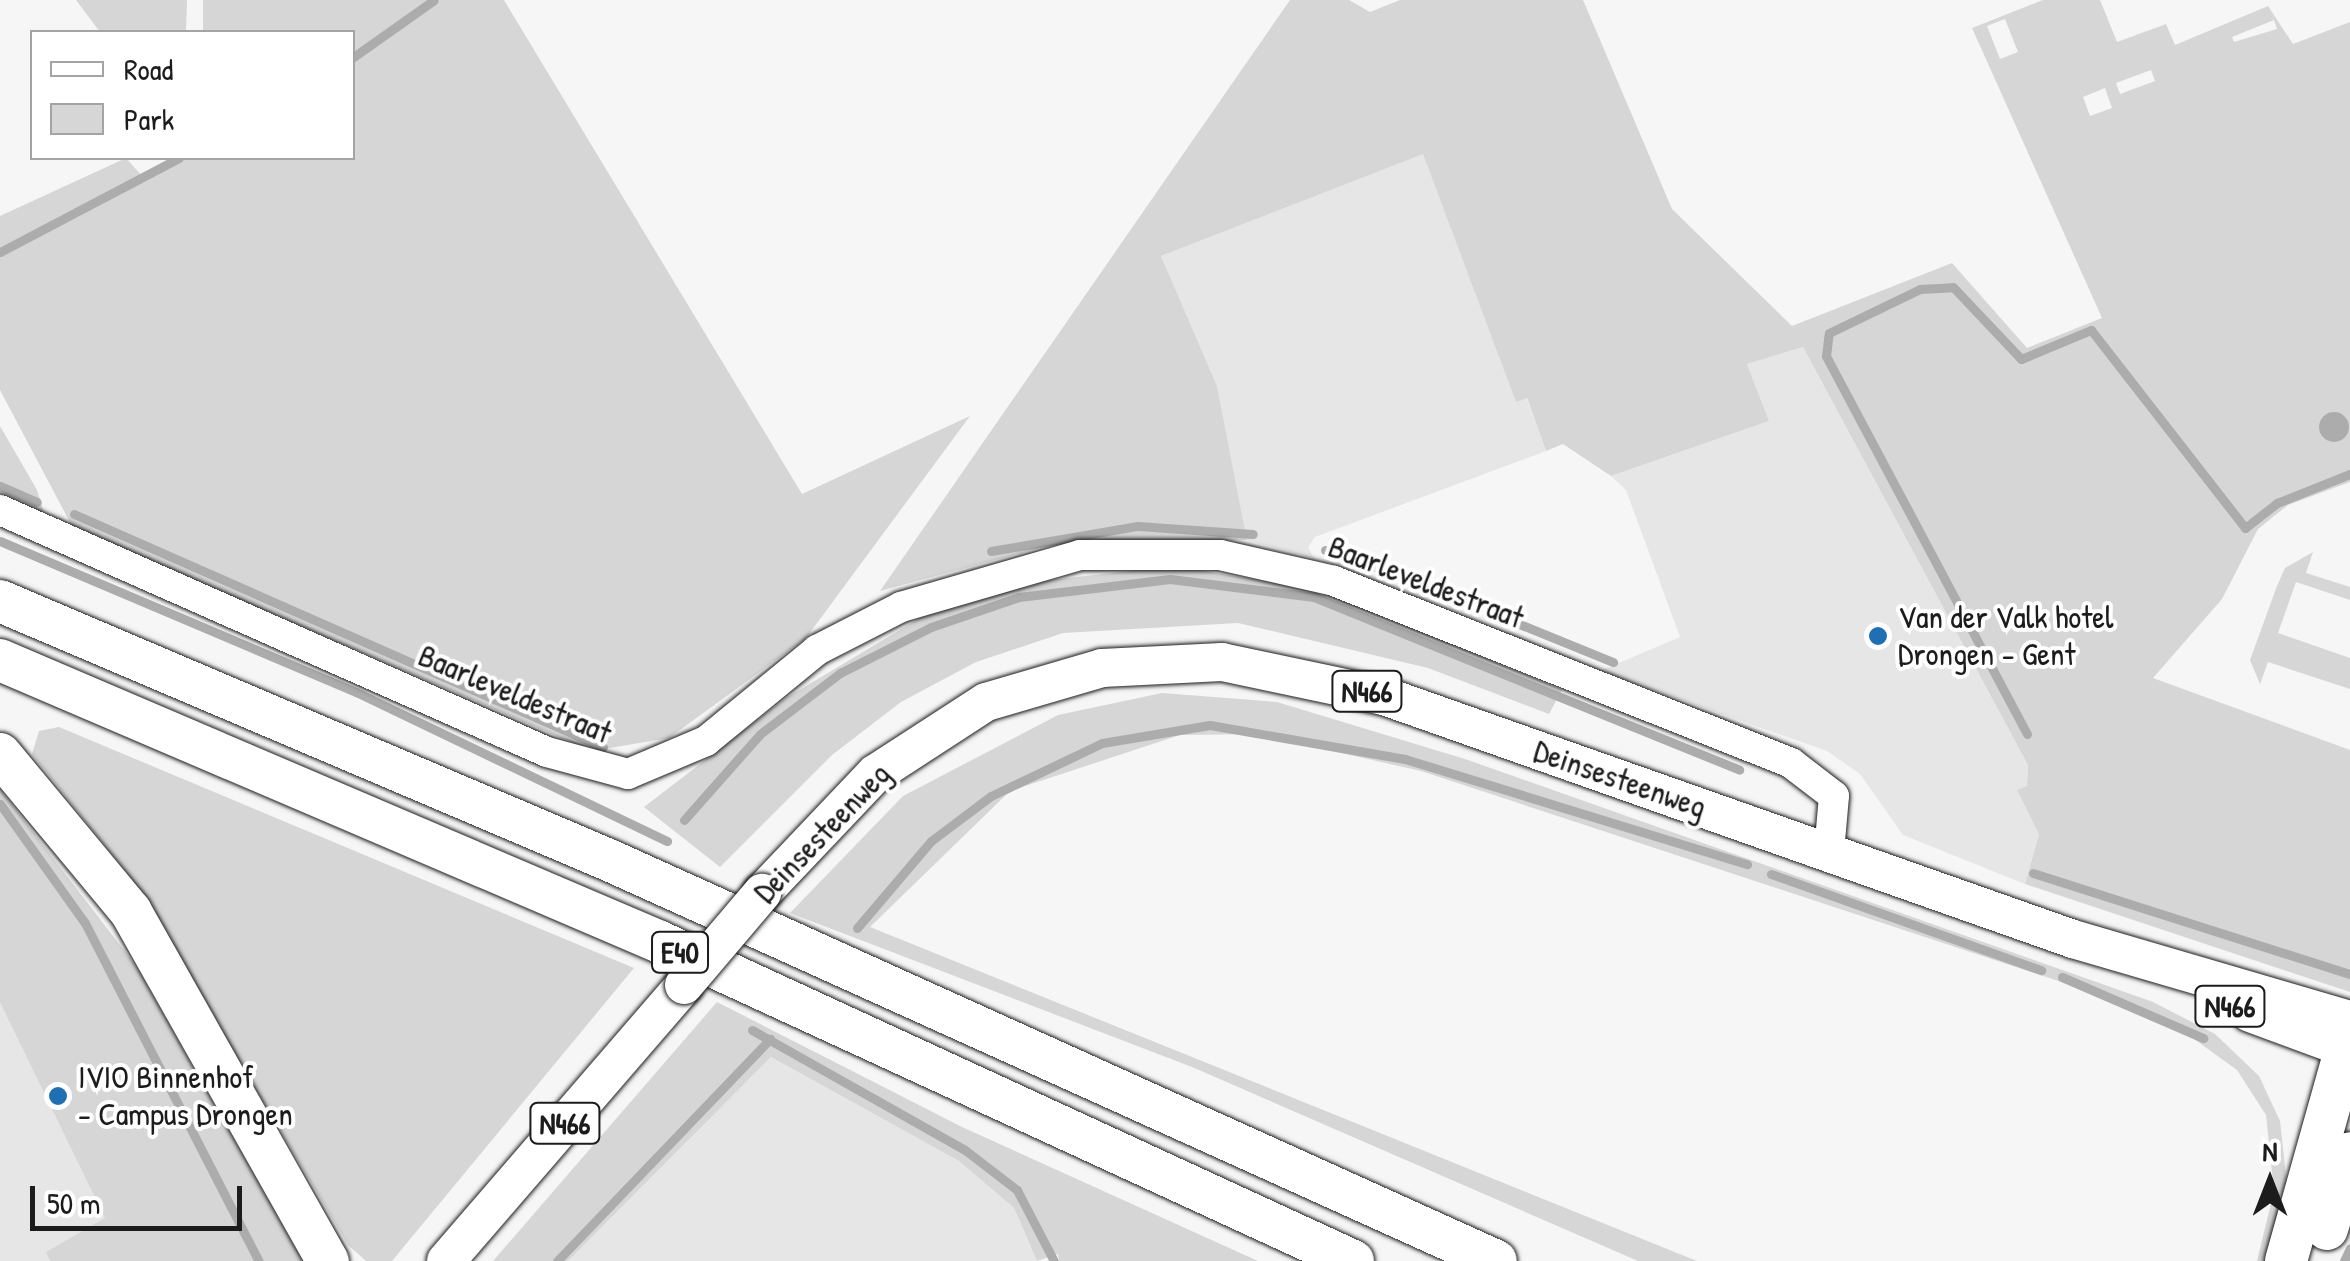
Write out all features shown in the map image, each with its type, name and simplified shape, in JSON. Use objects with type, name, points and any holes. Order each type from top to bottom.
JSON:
[{"type":"highway","name":"E40","points":[[0,601],[611,861],[1496,1261]]},
{"type":"highway","name":"E40","points":[[0,660],[660,942],[1353,1261]]},
{"type":"highway","points":[[0,754],[131,912],[328,1261]]},
{"type":"highway","points":[[2286,1261],[2348,1034]]},
{"type":"highway","points":[[2331,1233],[2350,1153]]},
{"type":"main road","name":"Deinsesteenweg","points":[[446,1261],[762,892],[858,790],[934,730],[1043,682],[1168,661],[1328,678],[2348,1034]]},
{"type":"street","name":"Baarleveldestraat","points":[[0,510],[547,752],[628,774],[706,741],[817,650],[901,607],[1080,556],[1220,555],[1334,580],[1790,763],[1834,796],[1829,852]]},
{"type":"shaded area","points":[[1423,153],[1516,401],[1526,397],[1546,451],[1315,537],[1308,547],[1314,558],[1247,540],[1217,386],[1161,256]]},
{"type":"shaded area","points":[[1803,347],[2028,765],[2027,786],[2017,790],[2039,833],[2025,884],[1903,835],[1860,774],[1827,751],[1600,671],[1680,637],[1626,490],[1611,476],[1769,421],[1747,364]]},
{"type":"shaded area","points":[[2334,412],[2348,421],[2349,427],[2340,441],[2334,442],[2320,433],[2319,427],[2328,413]]},
{"type":"shaded area","name":"IVIO Binnenhof - Campus Drongen","points":[[59,969],[158,1189],[47,1252],[50,1261],[0,1261],[0,1003]]},
{"type":"shaded area","points":[[771,1057],[959,1161],[1014,1208],[1037,1261],[568,1261]]},
{"type":"green space","points":[[76,0],[187,0],[186,30],[98,30]]},
{"type":"green space","points":[[203,0],[504,0],[802,494],[970,416],[806,638],[669,738],[592,751],[73,528],[0,390],[0,216],[122,160],[128,160],[142,176],[170,160],[355,160],[355,30],[203,30]]},
{"type":"green space","points":[[1290,0],[1349,0],[1370,12],[1400,0],[1583,0],[1672,209],[1792,326],[1952,263],[2027,348],[2102,318],[1972,28],[2043,0],[2100,0],[2117,42],[2166,24],[2175,45],[2268,6],[2293,44],[2350,22],[2350,482],[2288,505],[2258,529],[2222,599],[2153,678],[2350,750],[2350,992],[2025,884],[2039,834],[2017,790],[2027,786],[2028,765],[1803,347],[1747,364],[1769,421],[1611,476],[1563,444],[1546,451],[1527,398],[1516,402],[1423,154],[1161,256],[1217,386],[1247,540],[1062,542],[880,591]],"holes":[[[2005,19],[2018,52],[2000,59],[1987,26]],[[2274,20],[2277,29],[2234,42],[2232,37]],[[2151,70],[2155,81],[2120,94],[2116,83]],[[2105,88],[2112,108],[2090,116],[2083,97]]]},
{"type":"green space","points":[[0,426],[37,490],[46,519],[0,500]]},
{"type":"green space","points":[[2313,552],[2306,573],[2350,587],[2350,600],[2296,582],[2278,633],[2350,658],[2350,689],[2268,662],[2260,684],[2250,660],[2277,586],[2285,568]]},
{"type":"green space","points":[[1173,566],[1325,591],[1562,690],[1549,714],[1428,668],[1238,623],[1063,633],[976,662],[901,702],[832,755],[720,867],[644,807],[786,698],[928,613],[1007,585]]},
{"type":"green space","points":[[1162,693],[1277,702],[1465,759],[2153,1002],[2215,1034],[2259,1076],[2280,1121],[2288,1195],[2269,1261],[2257,1261],[2274,1191],[2266,1115],[2237,1070],[2183,1031],[2110,998],[1421,771],[1257,734],[1180,735],[1010,791],[870,927],[1697,1261],[1638,1261],[1192,1067],[790,913],[903,796],[1058,715]]},
{"type":"green space","points":[[59,727],[634,968],[392,1261],[366,1261],[348,1245],[131,878],[32,754],[39,731]]},
{"type":"green space","points":[[0,789],[136,966],[303,1261],[50,1261],[46,1252],[105,1218],[0,1002]]},
{"type":"green space","points":[[717,1002],[962,1127],[1258,1261],[1059,1261],[1058,1254],[1037,1261],[1014,1208],[959,1161],[771,1057],[568,1261],[493,1261]]},
{"type":"waterway","points":[[355,56],[434,0]]},
{"type":"waterway","points":[[0,252],[175,160]]},
{"type":"waterway","points":[[2027,734],[1826,356],[1829,333],[1920,289],[1953,287],[2021,359],[2091,330],[2245,528],[2277,503],[2350,474]]},
{"type":"waterway","points":[[0,486],[37,502]]},
{"type":"waterway","points":[[74,514],[603,747]]},
{"type":"waterway","points":[[991,551],[1138,526],[1253,534]]},
{"type":"waterway","points":[[0,541],[356,692],[667,841]]},
{"type":"waterway","points":[[1325,550],[1416,581]]},
{"type":"waterway","points":[[684,820],[760,734],[840,673],[931,627],[1019,597],[1170,579],[1314,597],[1739,770]]},
{"type":"waterway","points":[[1442,592],[1481,607]]},
{"type":"waterway","points":[[1502,617],[1613,662]]},
{"type":"waterway","points":[[857,928],[931,841],[991,796],[1102,743],[1210,725],[1405,759],[1747,864]]},
{"type":"waterway","points":[[0,804],[85,923],[259,1261]]},
{"type":"waterway","points":[[2033,873],[2350,974]]},
{"type":"waterway","points":[[1771,874],[2041,970]]},
{"type":"waterway","points":[[2062,977],[2203,1038]]},
{"type":"waterway","points":[[752,1030],[965,1150],[1017,1190],[1054,1261]]},
{"type":"waterway","points":[[557,1261],[770,1039]]},
{"type":"waterway","points":[[2344,1261],[2350,1248]]},
{"type":"place","name":"Van der Valk hotel Drongen - Gent","points":[[1878,636]]},
{"type":"place","name":"IVIO Binnenhof - Campus Drongen","points":[[58,1096]]}]
